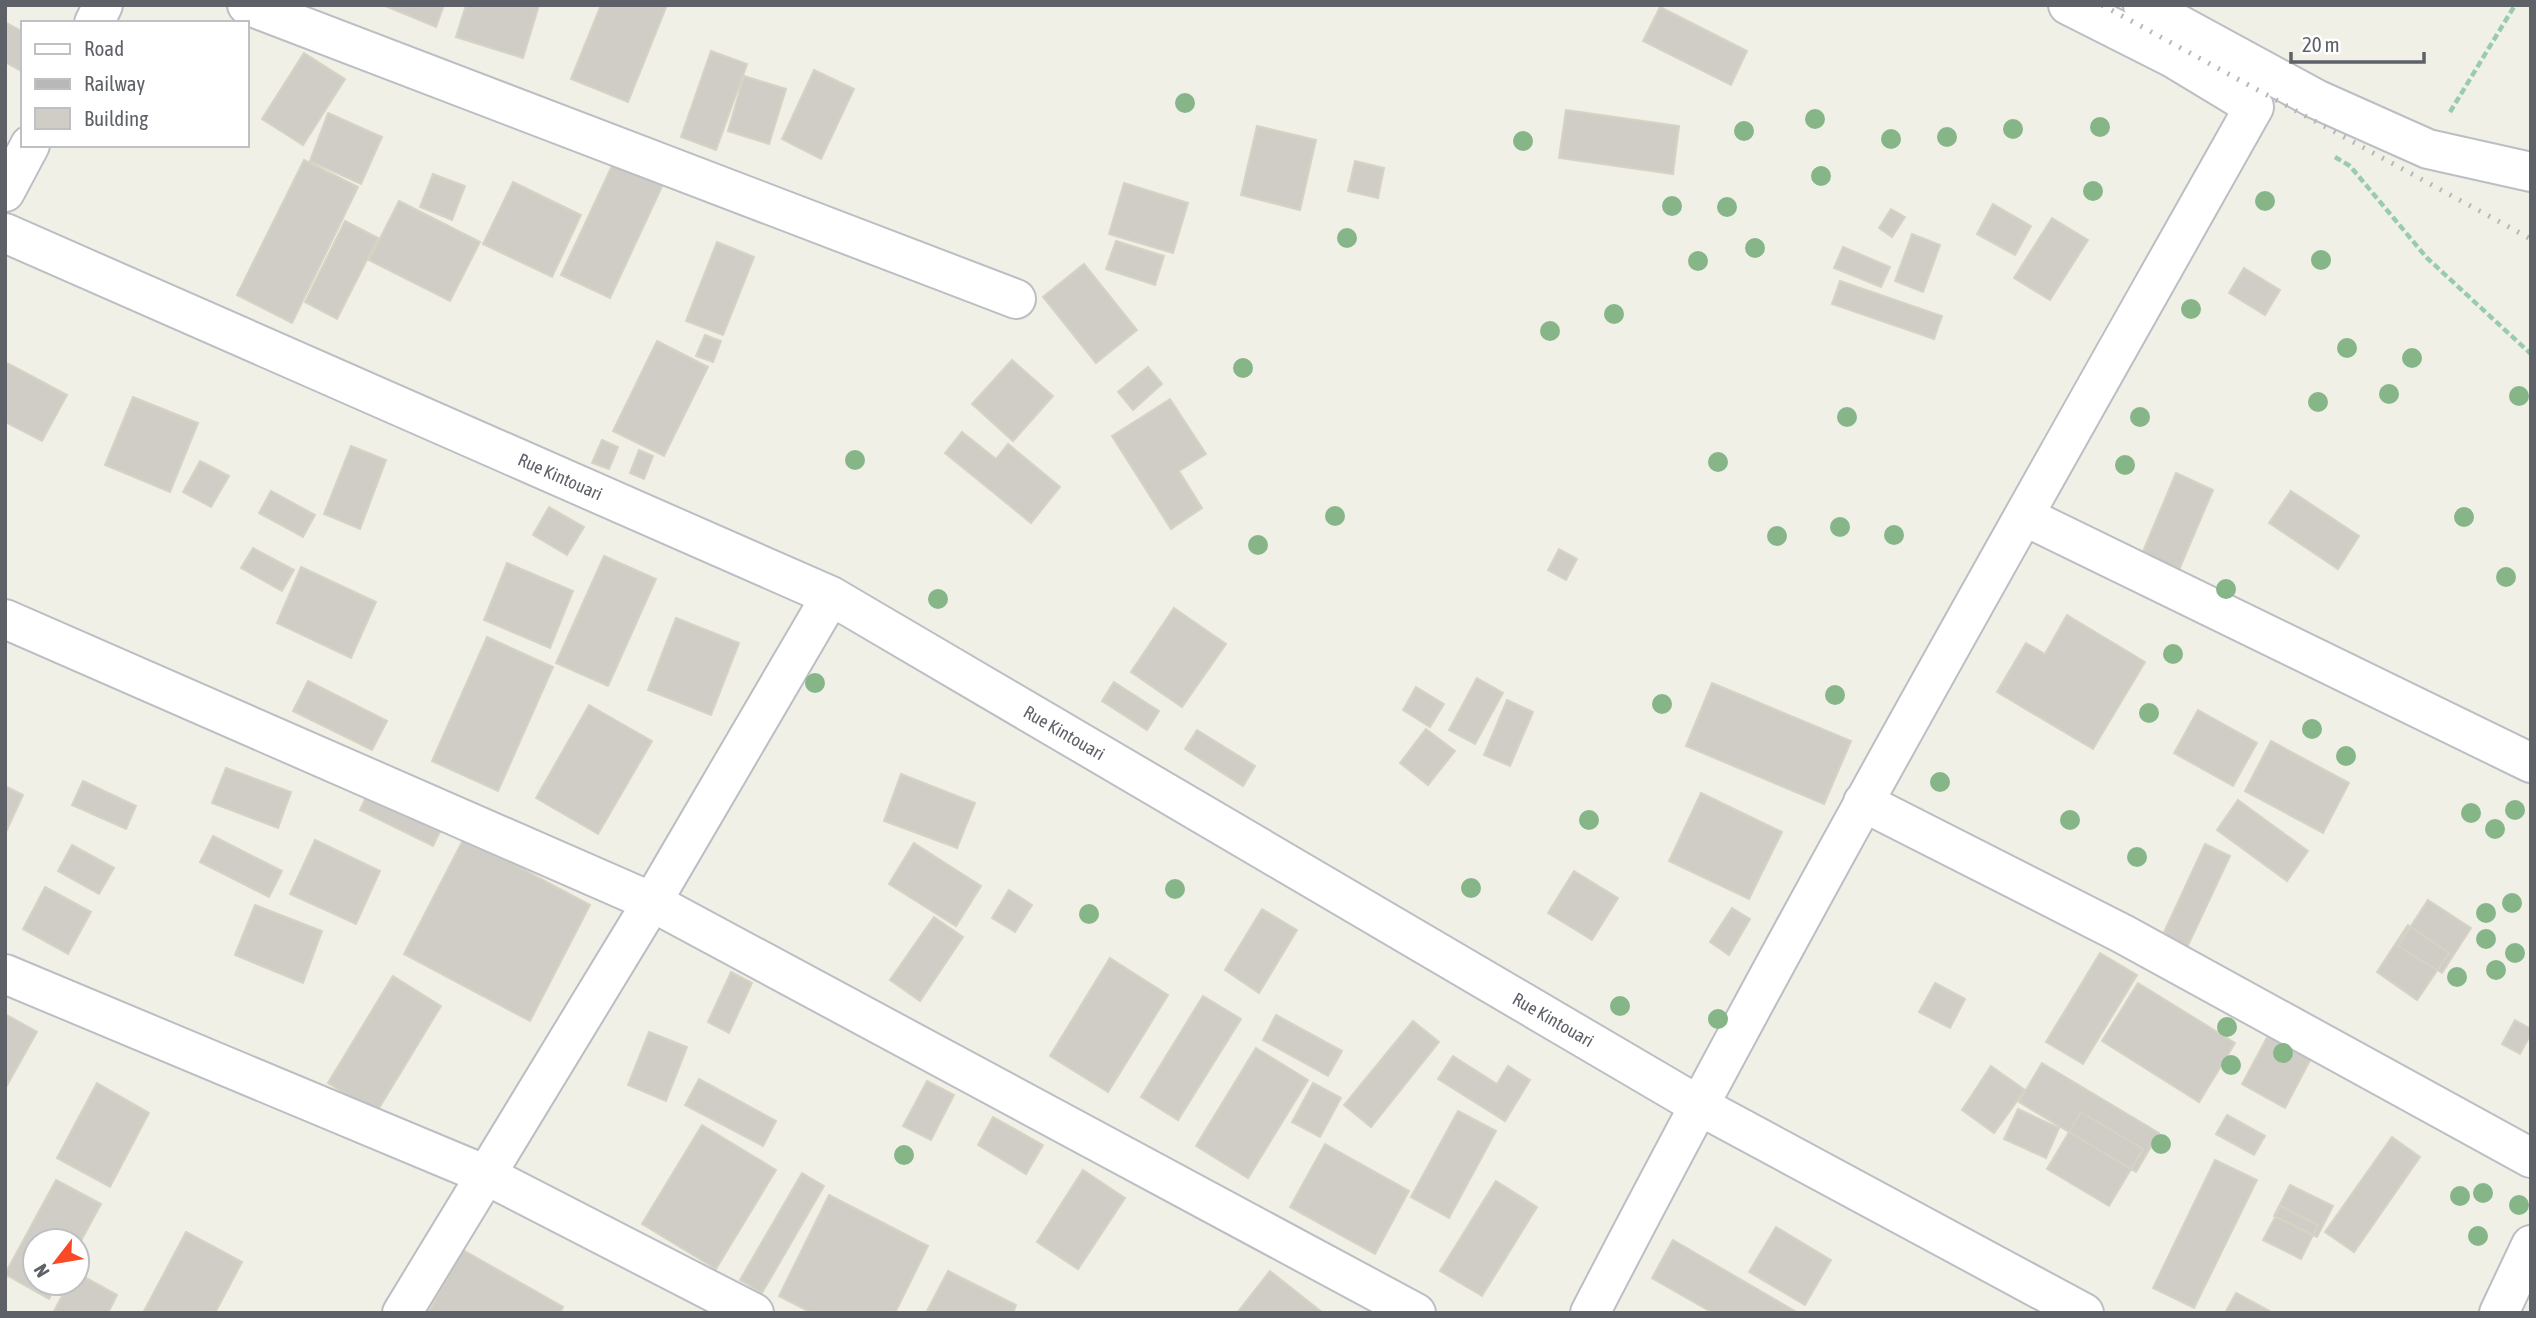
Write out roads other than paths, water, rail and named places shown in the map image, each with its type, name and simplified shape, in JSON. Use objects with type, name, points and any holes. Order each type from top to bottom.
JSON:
[{"type":"street","points":[[95,21],[103,5]]},
{"type":"street","points":[[247,5],[1016,299]]},
{"type":"street","points":[[1590,1313],[1698,1105],[1863,802],[2254,107],[2173,58],[2068,5]]},
{"type":"street","points":[[2143,5],[2316,99],[2428,149],[2531,172]]},
{"type":"street","points":[[5,192],[29,147]]},
{"type":"street","name":"Rue Kintouari","points":[[5,233],[831,596],[1698,1105],[2084,1313]]},
{"type":"street","points":[[2024,516],[2531,763]]},
{"type":"street","points":[[402,1313],[652,902],[831,596]]},
{"type":"street","points":[[5,619],[652,902],[1416,1313]]},
{"type":"street","points":[[1863,802],[2123,934],[2531,1158]]},
{"type":"street","points":[[5,974],[486,1175],[754,1313]]},
{"type":"street","points":[[2499,1313],[2531,1245]]},
{"type":"railway","points":[[2102,5],[2531,239]]}]
